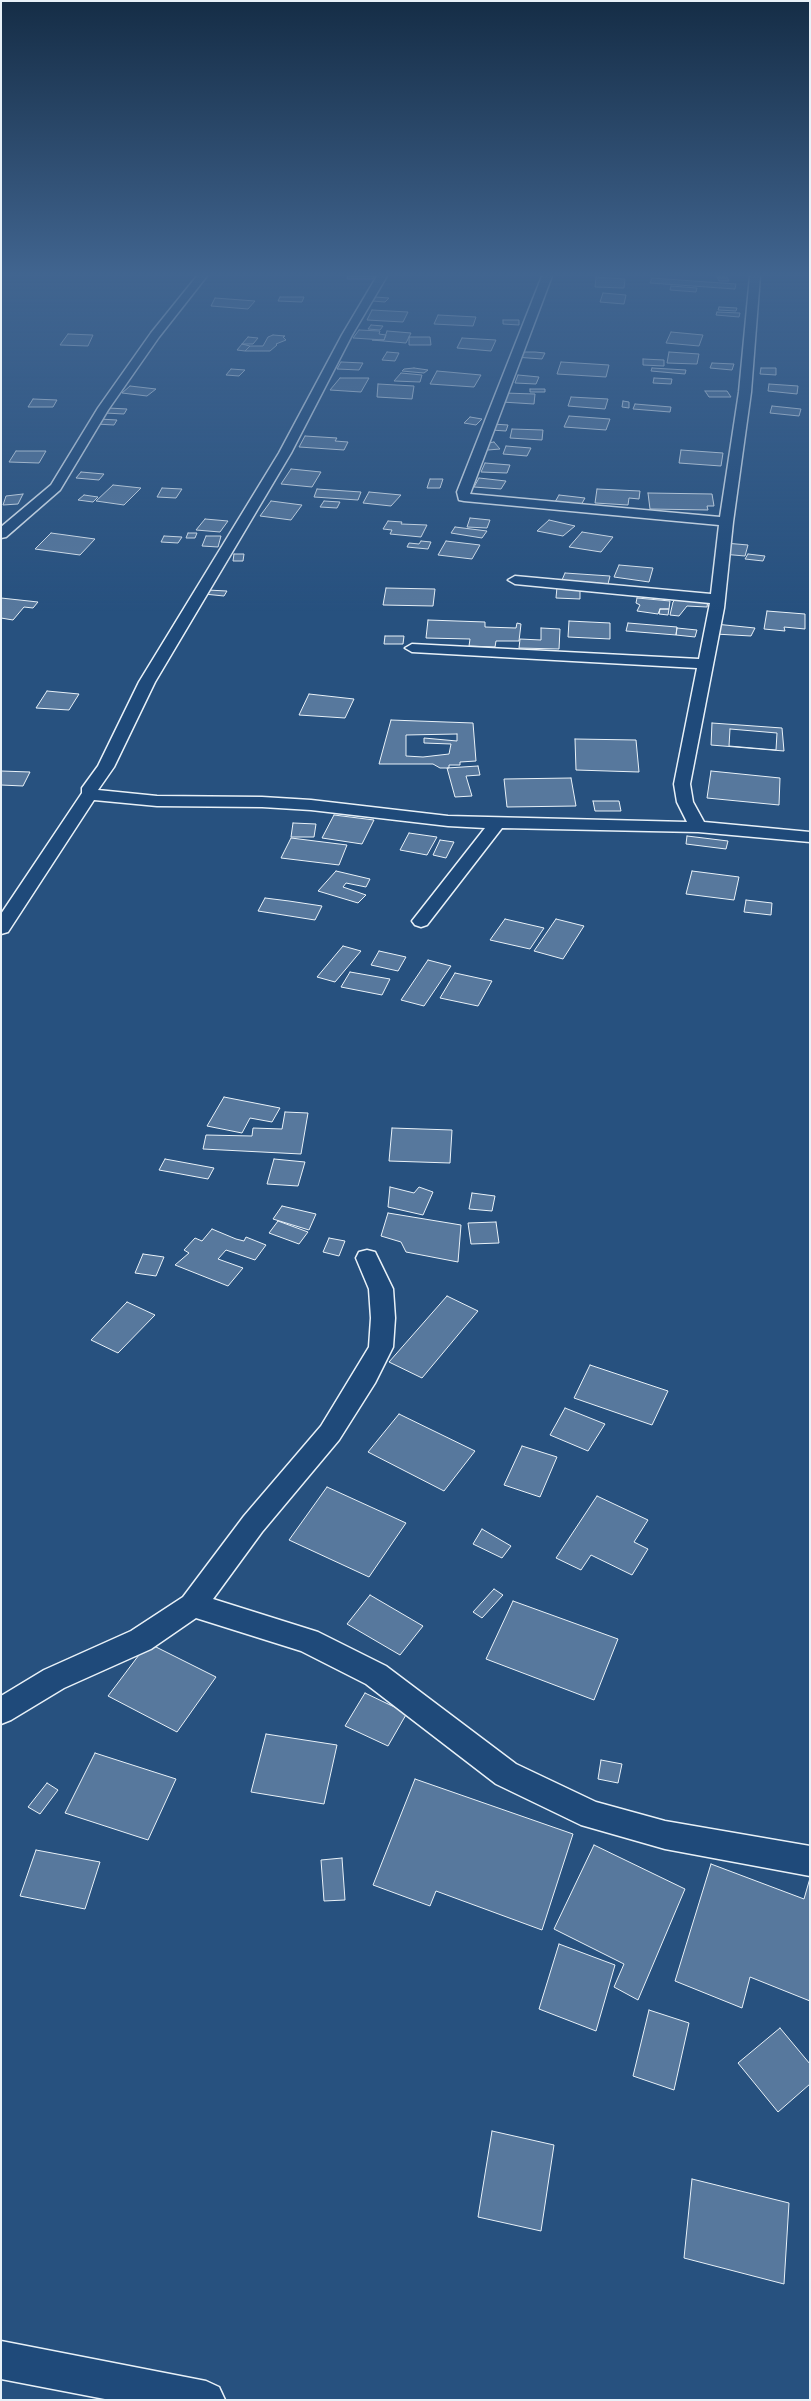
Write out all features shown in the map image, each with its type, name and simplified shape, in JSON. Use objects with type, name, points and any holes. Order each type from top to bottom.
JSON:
[{"type":"street","points":[[1,534],[56,487],[102,410],[118,388]]},
{"type":"street","points":[[1,928],[90,793],[90,788],[106,767],[147,682],[167,646],[238,534],[319,388]]},
{"type":"street","points":[[503,388],[463,492],[464,497],[726,522]]},
{"type":"street","points":[[698,827],[685,802],[682,784],[718,599],[726,522],[745,388]]},
{"type":"street","points":[[516,580],[718,599]]},
{"type":"street","points":[[412,648],[705,664]]},
{"type":"street","points":[[90,793],[97,796],[156,801],[262,802],[311,805],[448,821],[698,827],[810,837]]},
{"type":"street","points":[[421,921],[497,823]]},
{"type":"street","points":[[1,1711],[54,1679],[141,1640],[193,1605],[253,1524],[330,1433],[366,1376],[381,1347],[383,1318],[382,1289],[366,1258]]},
{"type":"street","points":[[193,1605],[308,1641],[376,1675],[506,1774],[592,1815],[665,1835],[810,1861]]},
{"type":"street","points":[[1,2360],[206,2400]]},
{"type":"building","points":[[128,388],[156,389],[147,396],[122,393]]},
{"type":"building","points":[[332,388],[363,388],[361,392],[330,390]]},
{"type":"building","points":[[378,388],[414,388],[412,399],[377,397]]},
{"type":"building","points":[[768,388],[798,388],[797,394],[768,391]]},
{"type":"building","points":[[530,389],[545,389],[545,392],[530,392]]},
{"type":"building","points":[[705,391],[727,391],[731,397],[709,397]]},
{"type":"building","points":[[504,393],[535,394],[534,404],[502,402]]},
{"type":"building","points":[[571,397],[608,399],[605,409],[568,406]]},
{"type":"building","points":[[33,399],[57,400],[53,407],[28,407]]},
{"type":"building","points":[[623,401],[629,402],[629,408],[622,407]]},
{"type":"building","points":[[635,404],[671,407],[670,412],[633,409]]},
{"type":"building","points":[[772,406],[801,409],[799,416],[770,413]]},
{"type":"building","points":[[108,408],[127,409],[124,414],[105,413]]},
{"type":"building","points":[[569,416],[610,419],[606,430],[564,427]]},
{"type":"building","points":[[470,417],[482,419],[476,425],[464,423]]},
{"type":"building","points":[[99,419],[117,420],[114,425],[96,424]]},
{"type":"building","points":[[493,424],[508,425],[506,431],[491,430]]},
{"type":"building","points":[[512,429],[543,430],[542,440],[510,438]]},
{"type":"building","points":[[305,436],[337,438],[335,441],[348,442],[344,450],[299,447]]},
{"type":"building","points":[[494,442],[500,449],[488,450],[482,444]]},
{"type":"building","points":[[506,446],[531,448],[527,456],[503,454]]},
{"type":"building","points":[[681,450],[723,453],[721,466],[679,463]]},
{"type":"building","points":[[16,451],[46,451],[39,463],[9,462]]},
{"type":"building","points":[[485,463],[510,465],[507,473],[481,472]]},
{"type":"building","points":[[291,469],[321,472],[312,487],[281,484]]},
{"type":"building","points":[[81,472],[104,474],[99,480],[76,478]]},
{"type":"building","points":[[479,478],[506,481],[501,489],[474,487]]},
{"type":"building","points":[[430,479],[443,479],[440,488],[427,488]]},
{"type":"building","points":[[113,485],[141,488],[124,505],[96,501]]},
{"type":"building","points":[[162,488],[182,489],[176,498],[157,497]]},
{"type":"building","points":[[317,489],[361,492],[358,500],[314,497]]},
{"type":"building","points":[[597,489],[640,491],[639,499],[629,498],[628,505],[595,503]]},
{"type":"building","points":[[369,492],[401,495],[391,506],[363,503]]},
{"type":"building","points":[[648,493],[712,494],[714,506],[707,506],[708,510],[650,509]]},
{"type":"building","points":[[23,494],[18,504],[3,505],[6,496]]},
{"type":"building","points":[[84,495],[98,497],[93,502],[78,500]]},
{"type":"building","points":[[559,495],[585,498],[581,505],[555,502]]},
{"type":"building","points":[[271,501],[302,505],[291,520],[260,516]]},
{"type":"building","points":[[324,501],[340,502],[337,508],[320,507]]},
{"type":"building","points":[[470,518],[490,520],[487,528],[467,527]]},
{"type":"building","points":[[205,519],[228,521],[220,532],[196,530]]},
{"type":"building","points":[[549,520],[575,526],[563,536],[537,531]]},
{"type":"building","points":[[388,521],[402,522],[401,524],[427,525],[421,537],[390,534],[392,530],[383,529]]},
{"type":"building","points":[[455,527],[487,531],[482,538],[451,533]]},
{"type":"building","points":[[582,532],[613,537],[601,552],[569,547]]},
{"type":"building","points":[[51,533],[95,539],[80,555],[35,549]]},
{"type":"building","points":[[188,533],[197,533],[195,538],[186,538]]},
{"type":"building","points":[[164,536],[182,537],[178,543],[161,542]]},
{"type":"building","points":[[206,536],[221,536],[218,547],[202,546]]},
{"type":"building","points":[[421,541],[431,542],[428,549],[407,547],[409,543],[419,544]]},
{"type":"building","points":[[446,541],[480,545],[472,559],[438,555]]},
{"type":"building","points":[[725,543],[748,545],[745,556],[722,554]]},
{"type":"building","points":[[234,554],[244,554],[243,561],[233,561]]},
{"type":"building","points":[[748,554],[765,556],[763,561],[745,559]]},
{"type":"building","points":[[619,565],[653,568],[649,582],[614,577]]},
{"type":"building","points":[[565,573],[610,576],[608,584],[562,580]]},
{"type":"building","points":[[557,587],[580,588],[580,599],[556,598]]},
{"type":"building","points":[[386,588],[435,589],[433,606],[383,605]]},
{"type":"building","points":[[207,590],[227,591],[224,596],[204,594]]},
{"type":"building","points":[[678,597],[708,600],[707,607],[687,606],[679,616],[670,615],[673,602]]},
{"type":"building","points":[[1,598],[38,602],[33,608],[24,607],[13,620],[1,618]]},
{"type":"building","points":[[637,598],[670,601],[669,609],[660,609],[658,614],[637,611],[640,605],[636,603]]},
{"type":"building","points":[[660,609],[669,609],[668,615],[659,614]]},
{"type":"building","points":[[767,611],[805,614],[805,629],[784,627],[785,631],[764,629]]},
{"type":"building","points":[[428,620],[485,622],[485,627],[516,628],[517,623],[521,624],[519,641],[496,641],[495,647],[469,646],[470,639],[426,638]]},
{"type":"building","points":[[569,621],[610,623],[610,639],[568,637]]},
{"type":"building","points":[[628,623],[677,627],[676,635],[626,631]]},
{"type":"building","points":[[715,624],[755,628],[751,636],[715,634]]},
{"type":"building","points":[[541,628],[560,629],[559,649],[519,648],[520,639],[541,640]]},
{"type":"building","points":[[677,628],[697,630],[695,637],[676,635]]},
{"type":"building","points":[[385,636],[404,636],[403,644],[384,644]]},
{"type":"building","points":[[47,691],[79,694],[69,710],[36,708]]},
{"type":"building","points":[[309,694],[354,699],[345,718],[299,715]]},
{"type":"building","points":[[391,720],[473,723],[476,761],[460,762],[460,765],[449,765],[449,768],[440,768],[433,764],[379,764]],"holes":[[[457,734],[457,741],[424,738],[424,743],[451,744],[449,754],[423,757],[406,756],[406,735]]]},
{"type":"building","points":[[712,723],[782,728],[784,751],[711,745]],"holes":[[[730,729],[777,733],[776,750],[729,746]]]},
{"type":"building","points":[[575,739],[636,740],[639,772],[576,770]]},
{"type":"building","points":[[478,766],[480,775],[466,776],[472,796],[455,797],[447,768]]},
{"type":"building","points":[[1,771],[30,772],[23,786],[1,785]]},
{"type":"building","points":[[711,771],[780,778],[779,805],[707,798]]},
{"type":"building","points":[[571,778],[576,806],[507,807],[504,779]]},
{"type":"building","points":[[593,801],[619,801],[621,811],[595,811]]},
{"type":"building","points":[[334,815],[374,820],[362,844],[322,838]]},
{"type":"building","points":[[293,823],[316,824],[314,837],[291,837]]},
{"type":"building","points":[[409,833],[437,837],[427,855],[400,850]]},
{"type":"building","points":[[687,836],[728,841],[726,849],[686,844]]},
{"type":"building","points":[[291,838],[347,845],[339,865],[281,858]]},
{"type":"building","points":[[440,840],[454,842],[446,858],[433,855]]},
{"type":"building","points":[[336,871],[370,879],[366,887],[346,883],[343,887],[366,895],[358,903],[318,891]]},
{"type":"building","points":[[692,871],[739,877],[734,900],[686,894]]},
{"type":"building","points":[[265,898],[322,906],[315,920],[258,911]]},
{"type":"building","points":[[746,900],[772,903],[771,915],[744,912]]},
{"type":"building","points":[[505,919],[544,928],[530,949],[490,940]]},
{"type":"building","points":[[556,919],[584,926],[563,959],[534,951]]},
{"type":"building","points":[[343,946],[361,951],[335,982],[317,977]]},
{"type":"building","points":[[379,951],[406,957],[398,971],[371,965]]},
{"type":"building","points":[[428,960],[451,966],[424,1006],[401,1000]]},
{"type":"building","points":[[350,972],[390,979],[382,995],[341,987]]},
{"type":"building","points":[[455,973],[492,981],[478,1006],[440,998]]},
{"type":"building","points":[[224,1097],[280,1108],[272,1122],[250,1118],[242,1133],[207,1126]]},
{"type":"building","points":[[285,1112],[308,1113],[301,1154],[203,1149],[206,1135],[252,1136],[253,1128],[282,1129]]},
{"type":"building","points":[[392,1128],[452,1130],[450,1163],[389,1161]]},
{"type":"building","points":[[165,1159],[214,1168],[208,1179],[159,1170]]},
{"type":"building","points":[[274,1159],[305,1162],[298,1186],[267,1184]]},
{"type":"building","points":[[390,1187],[414,1193],[419,1187],[433,1192],[423,1215],[388,1207]]},
{"type":"building","points":[[472,1193],[495,1196],[492,1211],[469,1209]]},
{"type":"building","points":[[282,1206],[316,1214],[309,1230],[273,1219]]},
{"type":"building","points":[[388,1213],[461,1225],[458,1262],[406,1252],[401,1242],[381,1236]]},
{"type":"building","points":[[278,1221],[308,1232],[299,1244],[269,1233]]},
{"type":"building","points":[[496,1222],[499,1243],[471,1244],[468,1223]]},
{"type":"building","points":[[212,1229],[236,1239],[244,1241],[246,1237],[266,1245],[255,1260],[226,1250],[218,1259],[243,1268],[228,1286],[175,1265],[189,1253],[184,1250],[195,1238],[202,1241]]},
{"type":"building","points":[[329,1238],[345,1241],[339,1256],[323,1252]]},
{"type":"building","points":[[143,1254],[164,1257],[156,1276],[135,1273]]},
{"type":"building","points":[[447,1296],[478,1311],[422,1378],[389,1362]]},
{"type":"building","points":[[127,1302],[155,1315],[118,1353],[91,1340]]},
{"type":"building","points":[[590,1365],[668,1391],[652,1425],[574,1398]]},
{"type":"building","points":[[565,1408],[605,1424],[588,1451],[550,1435]]},
{"type":"building","points":[[399,1414],[475,1451],[444,1491],[368,1452]]},
{"type":"building","points":[[522,1446],[557,1457],[540,1497],[504,1485]]},
{"type":"building","points":[[327,1487],[406,1523],[369,1577],[289,1540]]},
{"type":"building","points":[[597,1496],[648,1520],[634,1542],[648,1549],[632,1575],[591,1555],[581,1570],[556,1558]]},
{"type":"building","points":[[482,1529],[511,1546],[502,1558],[473,1544]]},
{"type":"building","points":[[494,1589],[503,1595],[482,1618],[473,1612]]},
{"type":"building","points":[[370,1595],[423,1626],[400,1655],[347,1624]]},
{"type":"building","points":[[513,1601],[618,1639],[594,1700],[486,1659]]},
{"type":"building","points":[[148,1643],[216,1677],[177,1732],[108,1696]]},
{"type":"building","points":[[365,1693],[407,1713],[388,1746],[345,1726]]},
{"type":"building","points":[[266,1734],[337,1745],[324,1804],[251,1792]]},
{"type":"building","points":[[95,1753],[176,1779],[148,1840],[65,1813]]},
{"type":"building","points":[[601,1760],[622,1764],[618,1783],[598,1779]]},
{"type":"building","points":[[415,1779],[573,1834],[542,1930],[436,1891],[430,1906],[373,1885]]},
{"type":"building","points":[[47,1783],[58,1790],[40,1814],[28,1807]]},
{"type":"building","points":[[594,1845],[685,1889],[638,2000],[614,1987],[624,1964],[554,1929]]},
{"type":"building","points":[[36,1850],[100,1862],[85,1909],[20,1896]]},
{"type":"building","points":[[342,1858],[345,1900],[324,1901],[321,1860]]},
{"type":"building","points":[[711,1864],[804,1899],[810,1878],[810,2001],[750,1977],[742,2008],[675,1981]]},
{"type":"building","points":[[559,1944],[615,1965],[596,2031],[539,2009]]},
{"type":"building","points":[[649,2010],[689,2023],[674,2090],[633,2076]]},
{"type":"building","points":[[780,2028],[810,2064],[810,2084],[778,2112],[738,2063]]},
{"type":"building","points":[[492,2131],[554,2145],[541,2231],[478,2217]]},
{"type":"building","points":[[692,2179],[789,2203],[784,2284],[684,2258]]}]
